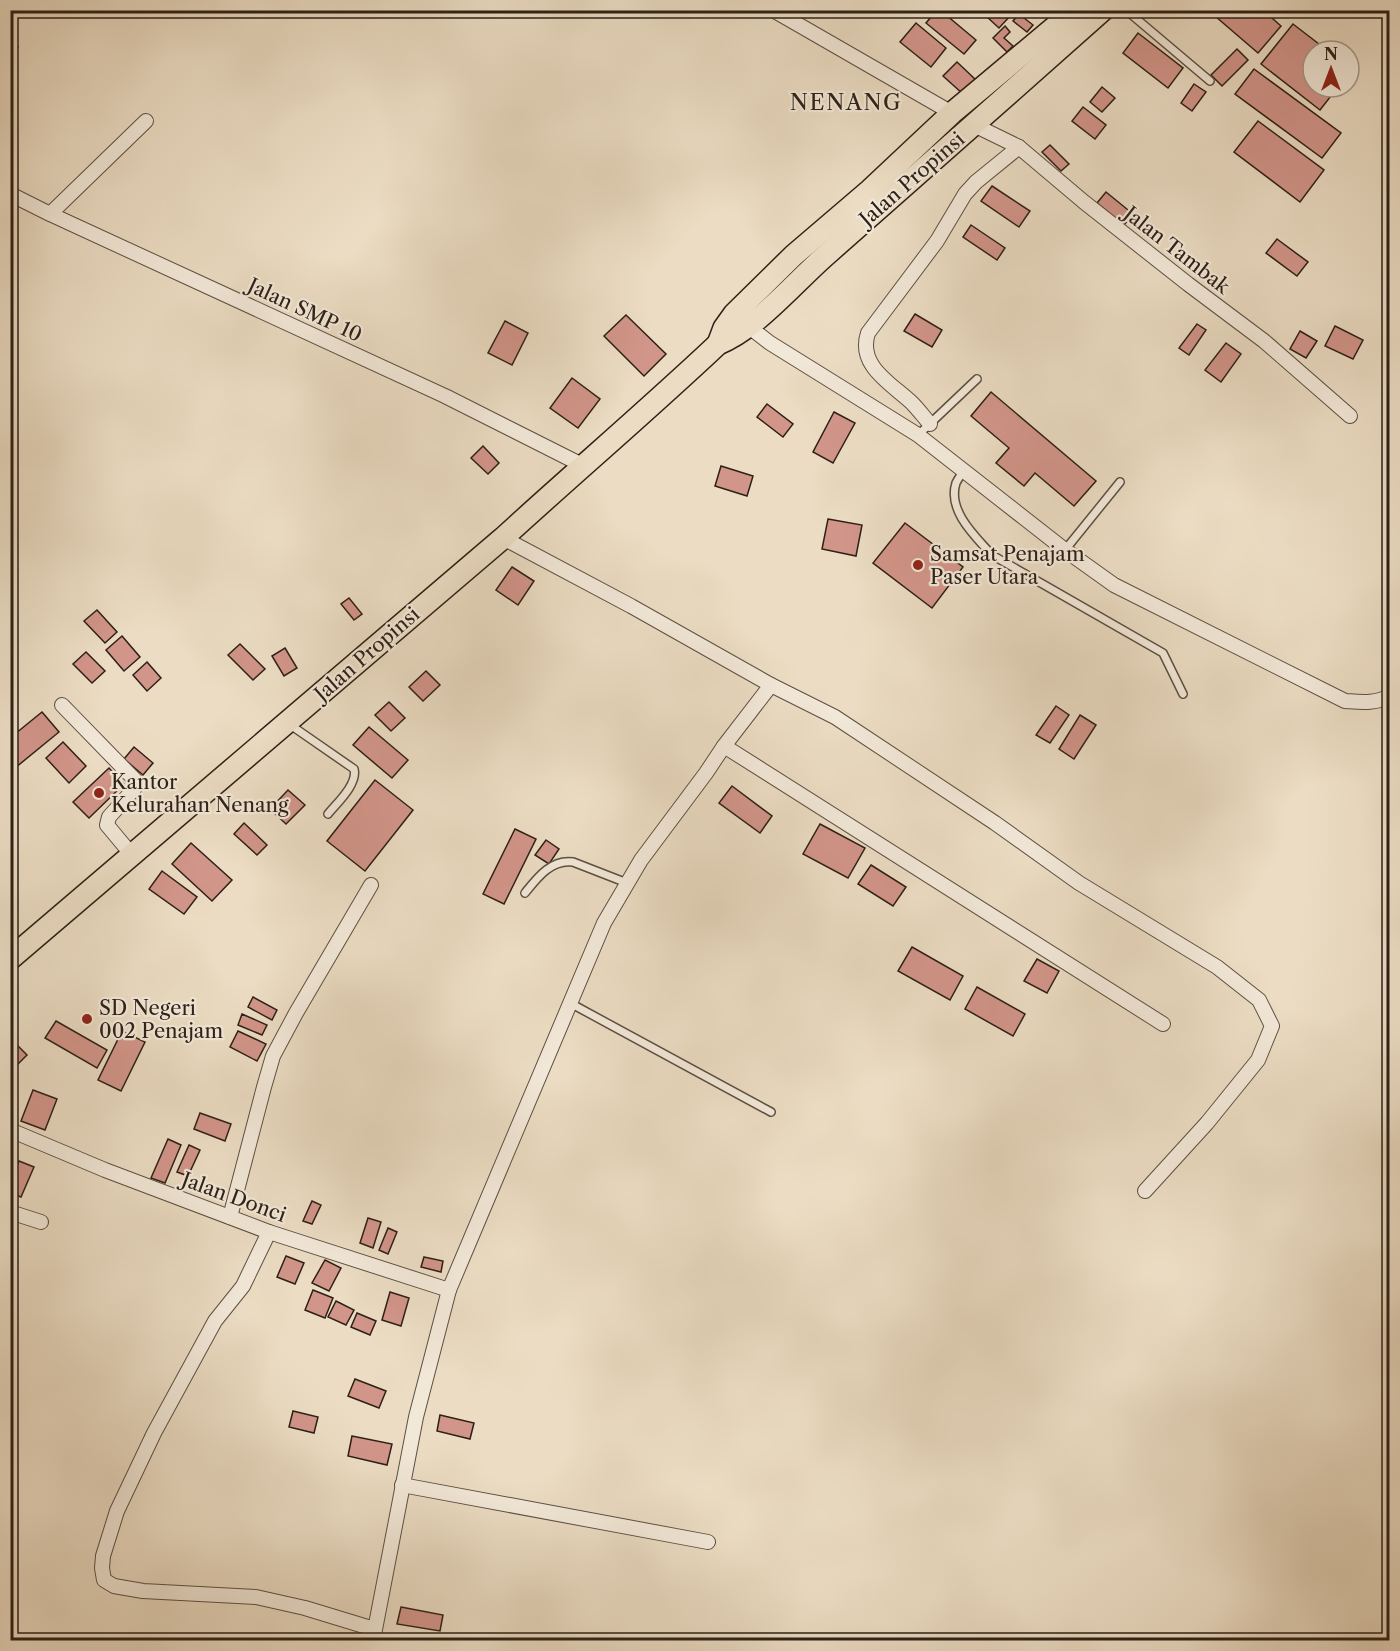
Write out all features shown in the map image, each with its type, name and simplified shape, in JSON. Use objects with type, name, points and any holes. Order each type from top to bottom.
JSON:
[{"type":"highway","points":[[741,320],[794,255],[870,190],[952,113],[1075,10]]},
{"type":"highway","name":"Jalan Propinsi","points":[[10,959],[503,538],[582,465],[658,401],[718,344],[727,341],[741,320],[822,258],[1103,10]]},
{"type":"street","points":[[773,10],[952,113]]},
{"type":"street","points":[[50,214],[146,121]]},
{"type":"street","name":"Jalan Tambak","points":[[974,125],[1019,147],[1084,202],[1264,341],[1350,416]]},
{"type":"street","points":[[930,424],[912,403],[883,379],[867,357],[865,343],[868,333],[938,241],[965,195],[976,182],[1019,147]]},
{"type":"street","name":"Jalan SMP 10","points":[[10,194],[445,396],[582,465]]},
{"type":"street","points":[[741,320],[770,343],[918,435],[1065,550],[1114,585],[1345,701],[1365,703],[1389,698]]},
{"type":"street","points":[[503,538],[771,685],[835,717],[995,823],[1079,883],[1216,967],[1259,1000],[1272,1026],[1257,1060],[1207,1123],[1145,1191]]},
{"type":"street","points":[[269,1232],[243,1286],[215,1321],[154,1433],[126,1492],[117,1511],[103,1556],[104,1580],[114,1586],[143,1591],[256,1597],[305,1608],[374,1635],[416,1417],[449,1290],[604,923],[641,860],[771,685]]},
{"type":"street","points":[[62,705],[136,781],[134,789],[109,817],[107,825],[132,855]]},
{"type":"street","points":[[724,746],[1162,1024]]},
{"type":"street","points":[[230,1217],[273,1056],[371,885]]},
{"type":"street","name":"Jalan Donci","points":[[10,1130],[105,1170],[269,1232],[449,1290]]},
{"type":"street","points":[[10,1212],[42,1222]]},
{"type":"street","points":[[402,1485],[708,1542]]},
{"type":"lane","points":[[1126,10],[1210,81]]},
{"type":"lane","points":[[918,435],[977,379]]},
{"type":"lane","points":[[963,471],[956,483],[954,495],[957,511],[973,534],[993,555],[1162,653],[1182,694]]},
{"type":"lane","points":[[1065,550],[1120,482]]},
{"type":"lane","points":[[287,722],[354,769],[354,781],[328,814]]},
{"type":"lane","points":[[525,894],[539,874],[564,861],[573,862],[627,883]]},
{"type":"lane","points":[[570,1003],[771,1112]]},
{"type":"building","points":[[937,10],[940,10],[976,40],[964,54],[926,23]]},
{"type":"building","points":[[992,10],[1009,10],[1012,14],[999,28],[987,17]]},
{"type":"building","points":[[1208,10],[1263,10],[1281,26],[1258,53]]},
{"type":"building","points":[[1019,14],[1033,25],[1027,32],[1013,21]]},
{"type":"building","points":[[916,23],[946,48],[931,67],[900,42]]},
{"type":"building","points":[[1293,24],[1312,39],[1301,39],[1301,95],[1261,64]]},
{"type":"building","points":[[1005,26],[1010,32],[1004,38],[1013,46],[1007,52],[993,38]]},
{"type":"building","points":[[1138,33],[1183,68],[1168,88],[1123,53]]},
{"type":"building","points":[[10,43],[18,47],[10,64]]},
{"type":"building","points":[[1237,49],[1248,60],[1222,86],[1211,75]]},
{"type":"building","points":[[957,62],[976,80],[963,94],[943,76]]},
{"type":"building","points":[[1254,69],[1341,133],[1322,158],[1235,94]]},
{"type":"building","points":[[1194,84],[1206,92],[1192,111],[1181,103]]},
{"type":"building","points":[[1102,87],[1115,98],[1102,112],[1090,102]]},
{"type":"building","points":[[1306,99],[1329,99],[1320,110]]},
{"type":"building","points":[[1083,107],[1106,125],[1095,139],[1072,121]]},
{"type":"building","points":[[1258,121],[1324,170],[1300,202],[1234,152]]},
{"type":"building","points":[[1050,145],[1069,164],[1061,171],[1042,152]]},
{"type":"building","points":[[992,186],[1030,211],[1019,227],[981,201]]},
{"type":"building","points":[[1106,192],[1133,214],[1124,225],[1097,203]]},
{"type":"building","points":[[971,225],[1005,248],[997,260],[963,237]]},
{"type":"building","points":[[1277,239],[1308,262],[1297,276],[1266,253]]},
{"type":"building","points":[[915,314],[942,330],[932,347],[904,331]]},
{"type":"building","points":[[626,315],[666,354],[644,376],[604,336]]},
{"type":"building","points":[[505,321],[528,333],[512,365],[488,353]]},
{"type":"building","points":[[1197,324],[1206,330],[1189,355],[1179,348]]},
{"type":"building","points":[[1335,326],[1363,340],[1353,359],[1325,346]]},
{"type":"building","points":[[1300,331],[1317,341],[1306,358],[1290,349]]},
{"type":"building","points":[[1226,343],[1241,354],[1221,382],[1205,370]]},
{"type":"building","points":[[572,378],[600,399],[578,428],[550,408]]},
{"type":"building","points":[[991,392],[1096,481],[1074,506],[1035,473],[1024,486],[996,463],[1009,448],[971,416]]},
{"type":"building","points":[[767,404],[793,424],[783,437],[757,417]]},
{"type":"building","points":[[834,412],[855,423],[833,463],[813,452]]},
{"type":"building","points":[[483,446],[499,463],[488,474],[471,458]]},
{"type":"building","points":[[721,466],[753,476],[747,496],[715,486]]},
{"type":"building","points":[[828,519],[862,525],[856,556],[822,549]]},
{"type":"building","name":"Samsat Penajam Paser Utara","points":[[905,523],[963,567],[932,608],[873,563]]},
{"type":"building","points":[[512,567],[534,581],[518,605],[496,590]]},
{"type":"building","points":[[349,598],[362,614],[354,620],[341,604]]},
{"type":"building","points":[[97,610],[117,632],[105,643],[84,621]]},
{"type":"building","points":[[122,636],[140,657],[124,671],[106,650]]},
{"type":"building","points":[[240,644],[265,669],[253,680],[228,655]]},
{"type":"building","points":[[285,648],[297,668],[284,676],[272,656]]},
{"type":"building","points":[[86,652],[105,671],[92,683],[73,664]]},
{"type":"building","points":[[147,662],[161,678],[147,691],[133,675]]},
{"type":"building","points":[[426,671],[440,685],[423,701],[409,687]]},
{"type":"building","points":[[389,702],[405,718],[391,731],[375,715]]},
{"type":"building","points":[[1056,706],[1069,715],[1050,743],[1036,735]]},
{"type":"building","points":[[42,712],[59,732],[15,768],[10,763],[10,738]]},
{"type":"building","points":[[1080,715],[1096,725],[1074,759],[1059,749]]},
{"type":"building","points":[[369,727],[408,760],[392,778],[353,745]]},
{"type":"building","points":[[63,742],[86,766],[69,783],[46,758]]},
{"type":"building","points":[[134,747],[153,763],[143,775],[124,759]]},
{"type":"building","name":"Kantor Kelurahan Nenang","points":[[109,768],[124,784],[89,818],[73,802]]},
{"type":"building","points":[[375,780],[413,810],[365,871],[327,841]]},
{"type":"building","points":[[732,786],[772,816],[760,833],[719,803]]},
{"type":"building","points":[[288,790],[305,805],[286,824],[270,809]]},
{"type":"building","points":[[244,823],[267,845],[257,855],[234,834]]},
{"type":"building","points":[[820,824],[865,848],[848,878],[803,854]]},
{"type":"building","points":[[515,829],[536,839],[504,904],[483,894]]},
{"type":"building","points":[[546,840],[559,849],[549,864],[535,855]]},
{"type":"building","points":[[191,843],[232,880],[212,901],[172,864]]},
{"type":"building","points":[[871,865],[906,887],[893,906],[858,884]]},
{"type":"building","points":[[162,871],[197,897],[184,914],[149,889]]},
{"type":"building","points":[[912,947],[963,976],[950,1000],[898,971]]},
{"type":"building","points":[[1037,959],[1059,971],[1047,993],[1024,981]]},
{"type":"building","points":[[977,987],[1025,1014],[1013,1036],[965,1009]]},
{"type":"building","points":[[253,997],[277,1010],[272,1020],[248,1007]]},
{"type":"building","points":[[242,1014],[267,1025],[262,1035],[238,1025]]},
{"type":"building","points":[[56,1021],[107,1050],[97,1068],[45,1038]]},
{"type":"building","points":[[122,1031],[145,1042],[121,1091],[98,1080]]},
{"type":"building","points":[[238,1031],[266,1044],[257,1061],[230,1047]]},
{"type":"building","points":[[10,1038],[27,1055],[15,1067],[10,1063]]},
{"type":"building","points":[[33,1090],[57,1099],[45,1130],[21,1121]]},
{"type":"building","points":[[200,1113],[231,1124],[225,1141],[194,1129]]},
{"type":"building","points":[[168,1139],[181,1145],[165,1183],[151,1178]]},
{"type":"building","points":[[189,1145],[200,1150],[188,1176],[177,1172]]},
{"type":"building","points":[[19,1161],[34,1167],[21,1197],[10,1193],[10,1182]]},
{"type":"building","points":[[312,1201],[321,1205],[312,1224],[303,1221]]},
{"type":"building","points":[[368,1218],[381,1222],[373,1248],[360,1243]]},
{"type":"building","points":[[388,1228],[397,1232],[388,1254],[379,1250]]},
{"type":"building","points":[[286,1256],[304,1263],[295,1284],[277,1277]]},
{"type":"building","points":[[424,1257],[443,1261],[441,1272],[421,1267]]},
{"type":"building","points":[[325,1260],[341,1268],[329,1291],[312,1283]]},
{"type":"building","points":[[313,1290],[333,1298],[325,1318],[305,1310]]},
{"type":"building","points":[[390,1292],[409,1298],[401,1326],[382,1320]]},
{"type":"building","points":[[336,1301],[354,1310],[346,1325],[328,1317]]},
{"type":"building","points":[[357,1313],[376,1321],[370,1335],[351,1327]]},
{"type":"building","points":[[355,1379],[386,1391],[379,1408],[348,1396]]},
{"type":"building","points":[[293,1411],[318,1417],[314,1433],[289,1427]]},
{"type":"building","points":[[440,1415],[474,1423],[470,1439],[437,1431]]},
{"type":"building","points":[[352,1436],[392,1444],[387,1465],[348,1456]]},
{"type":"building","points":[[401,1607],[443,1615],[440,1631],[397,1624]]},
{"type":"place","name":"Samsat Penajam Paser Utara","points":[[918,565]]},
{"type":"place","name":"Kantor Kelurahan Nenang","points":[[99,793]]},
{"type":"place","name":"SD Negeri 002 Penajam","points":[[87,1019]]},
{"type":"district","name":"NENANG","points":[[846,102]]}]
